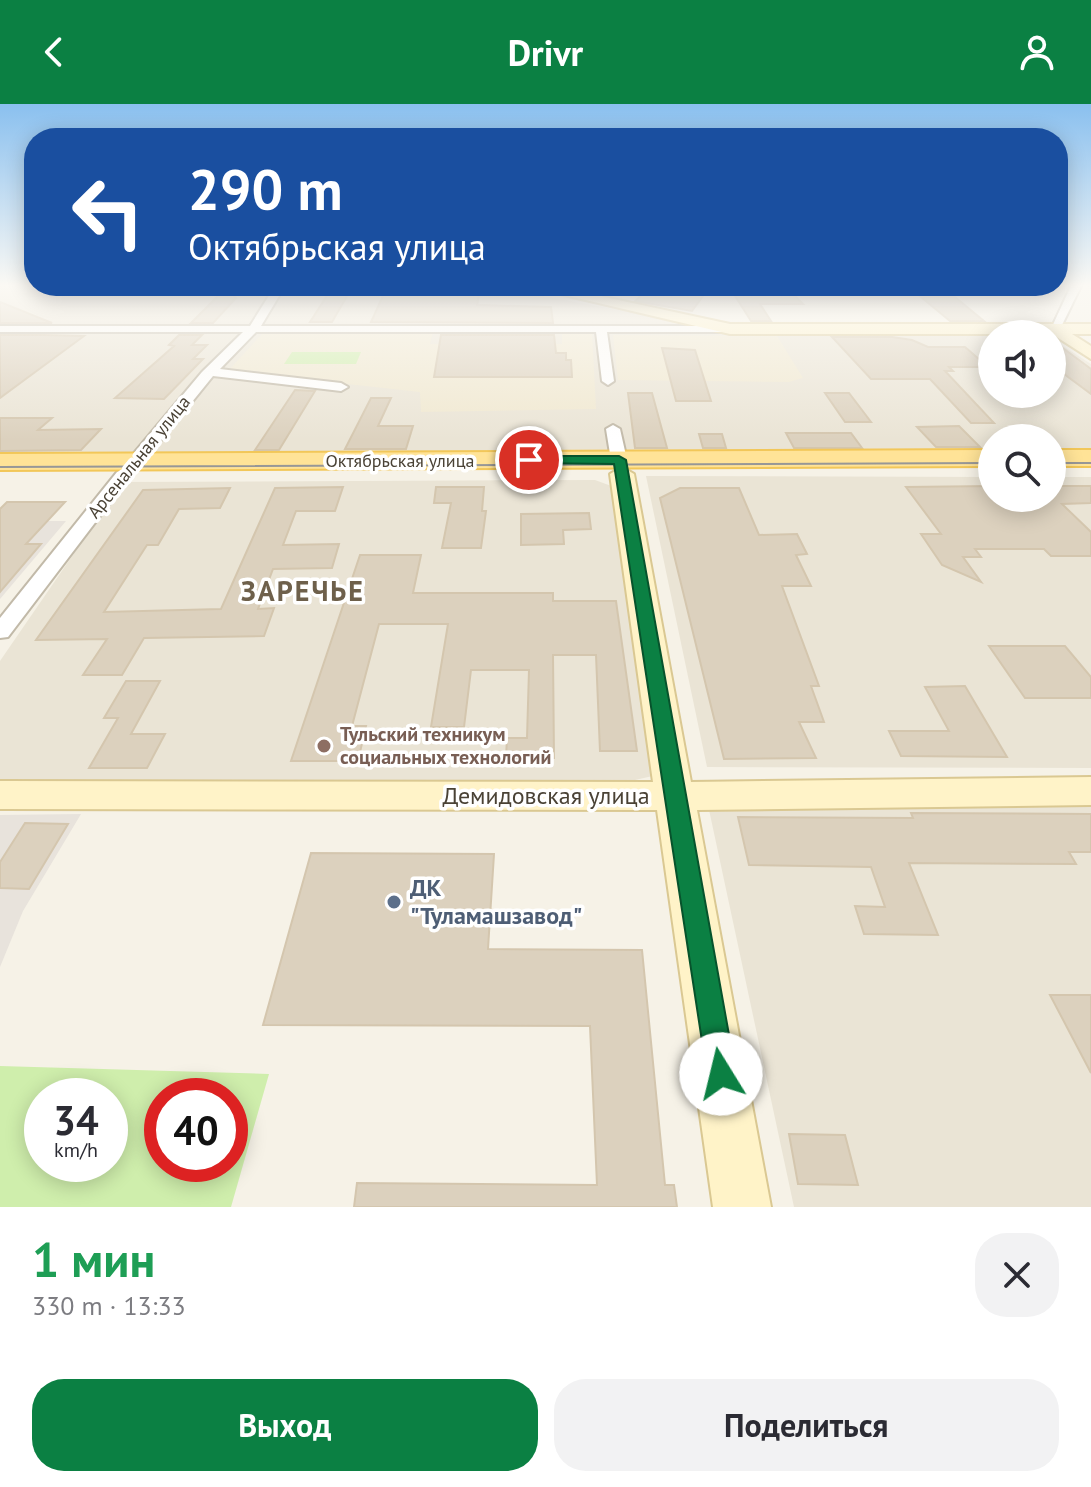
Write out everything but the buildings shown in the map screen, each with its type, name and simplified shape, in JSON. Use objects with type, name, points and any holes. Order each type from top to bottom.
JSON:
[{"type":"main road","name":"Октябрьская улица","points":[[621,467],[978,458]]},
{"type":"main road","points":[[1066,458],[1091,458]]},
{"type":"main road","name":"Октябрьская улица","points":[[0,462],[129,468],[621,467],[978,474]]},
{"type":"main road","name":"Октябрьская улица","points":[[0,476],[129,468]]},
{"type":"main road","points":[[1066,474],[1091,474]]},
{"type":"street","name":"Арсенальная улица","points":[[0,632],[129,468],[210,372],[245,337]]},
{"type":"street","points":[[602,337],[608,381]]},
{"type":"street","points":[[1067,337],[1091,354]]},
{"type":"street","points":[[210,372],[341,387]]},
{"type":"street","points":[[613,429],[677,796],[742,1207]]},
{"type":"street","name":"Демидовская улица","points":[[0,795],[677,796],[1091,791]]},
{"type":"shaded area","points":[[0,337],[978,337],[978,408],[1066,408],[1066,348],[1091,364],[1091,453],[1066,454],[1066,424],[978,424],[978,454],[0,459]]},
{"type":"shaded area","points":[[259,337],[432,337],[430,344],[562,344],[562,337],[592,337],[596,409],[421,412],[420,392],[228,371]]},
{"type":"shaded area","points":[[613,337],[778,337],[803,378],[789,382],[618,380]]},
{"type":"shaded area","points":[[646,476],[978,477],[978,512],[1066,512],[1066,477],[1091,477],[1091,768],[707,767]]},
{"type":"shaded area","points":[[595,480],[614,487],[657,775],[635,780],[0,784],[0,661],[123,482]]},
{"type":"shaded area","points":[[0,521],[66,521],[0,599]]},
{"type":"shaded area","points":[[708,805],[1091,805],[1091,1207],[794,1207]]},
{"type":"shaded area","points":[[81,814],[23,911],[0,967],[0,815]]},
{"type":"green space","points":[[292,352],[361,352],[356,364],[284,364]]},
{"type":"green space","points":[[0,1066],[269,1074],[248,1148],[248,1078],[144,1078],[144,1182],[238,1182],[231,1207],[0,1207]]},
{"type":"tram line","points":[[0,467],[978,463]]},
{"type":"tram line","points":[[1066,463],[1091,463]]},
{"type":"place","name":"Тульский техникум социальных технологий","points":[[324,746]]},
{"type":"place","name":"ДК \"Туламашзавод\"","points":[[394,902]]},
{"type":"district","name":"ЗАРЕЧЬЕ","points":[[303,591]]},
{"type":"route","points":[[529,460],[619,460],[672,762],[721,1074]]}]
